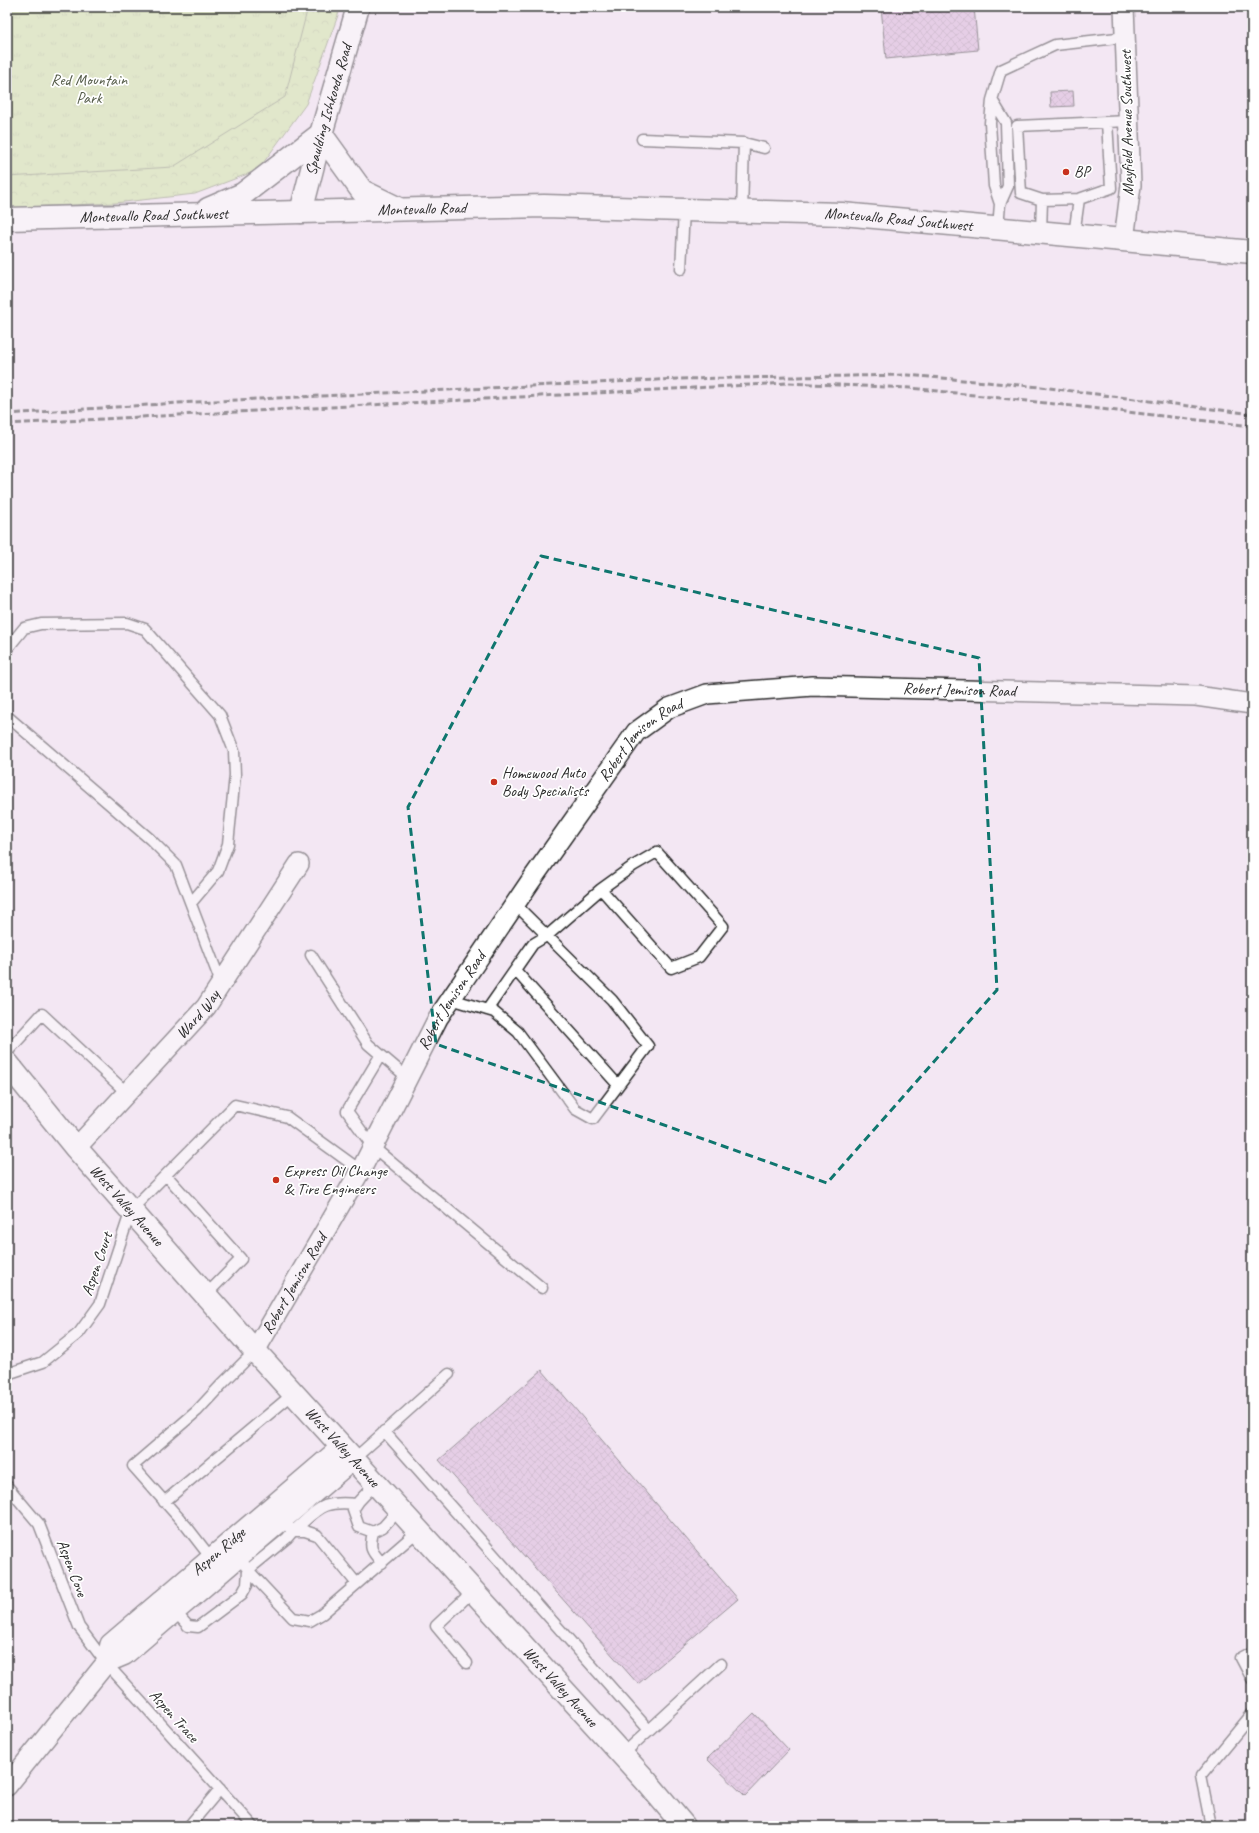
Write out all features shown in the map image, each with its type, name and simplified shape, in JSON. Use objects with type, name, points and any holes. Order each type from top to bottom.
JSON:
[{"type":"main road","name":"Spaulding Ishkooda Road","points":[[301,212],[320,134],[358,7]]},
{"type":"main road","points":[[197,213],[243,194],[320,134],[362,191],[400,209]]},
{"type":"main road","name":"Montevallo Road","points":[[301,212],[544,206]]},
{"type":"main road","name":"Montevallo Road Southwest","points":[[544,206],[842,214],[1252,252]]},
{"type":"main road","name":"Montevallo Road Southwest","points":[[7,219],[197,213],[301,212]]},
{"type":"main road","name":"West Valley Avenue","points":[[7,1063],[76,1148],[255,1351],[623,1754],[684,1826]]},
{"type":"street","name":"Mayfield Avenue Southwest","points":[[1124,7],[1131,176],[1124,240]]},
{"type":"street","name":"Robert Jemison Road","points":[[255,1351],[373,1147],[438,1018],[515,904],[636,732],[669,708],[707,694],[813,686],[1196,696],[1252,704]]},
{"type":"street","name":"Ward Way","points":[[76,1148],[206,1007],[299,864]]},
{"type":"street","name":"Aspen Ridge","points":[[7,1786],[106,1663],[110,1644],[146,1625],[216,1565],[238,1558],[288,1526],[348,1453]]},
{"type":"street","name":"Aspen Ridge","points":[[238,1558],[348,1453]]},
{"type":"lane","points":[[1000,204],[994,186],[990,123],[992,100],[1000,70],[1055,45],[1126,37]]},
{"type":"lane","points":[[992,100],[1006,123],[1008,186],[1000,204],[998,228]]},
{"type":"lane","points":[[1107,122],[1110,188],[1079,199],[1042,200],[1022,193],[1017,126],[1129,121]]},
{"type":"lane","points":[[642,139],[744,143],[764,148]]},
{"type":"lane","points":[[742,212],[744,143]]},
{"type":"lane","points":[[1110,177],[1131,176]]},
{"type":"lane","points":[[1074,235],[1079,199]]},
{"type":"lane","points":[[1041,232],[1042,200]]},
{"type":"lane","points":[[681,269],[684,210]]},
{"type":"lane","points":[[7,649],[24,628],[41,624],[127,623],[145,629],[220,715],[234,751],[235,767],[228,844],[218,871],[191,903]]},
{"type":"lane","points":[[7,716],[150,839],[176,865],[221,983]]},
{"type":"lane","points":[[487,1010],[533,944],[548,935],[601,889],[633,866],[656,852],[723,926],[699,957],[671,968],[601,889]]},
{"type":"lane","points":[[451,999],[494,1012],[518,1032],[575,1109],[593,1119],[648,1046],[612,1000],[515,904]]},
{"type":"lane","points":[[311,955],[368,1044],[380,1056],[408,1078]]},
{"type":"lane","points":[[515,970],[618,1085]]},
{"type":"lane","points":[[7,1052],[42,1014],[127,1093]]},
{"type":"lane","points":[[380,1056],[347,1111],[373,1147],[542,1288]]},
{"type":"lane","points":[[131,1210],[235,1105],[287,1117],[360,1170]]},
{"type":"lane","points":[[166,1175],[241,1259],[206,1295]]},
{"type":"lane","name":"Aspen Court","points":[[7,1374],[43,1362],[79,1333],[100,1304],[131,1210]]},
{"type":"lane","points":[[216,1565],[187,1527],[133,1466],[197,1411],[222,1383],[255,1351]]},
{"type":"lane","points":[[348,1453],[384,1431],[449,1374]]},
{"type":"lane","points":[[164,1502],[294,1393]]},
{"type":"lane","points":[[384,1431],[649,1730]]},
{"type":"lane","points":[[376,1483],[353,1510],[360,1527],[373,1532],[383,1527],[399,1509]]},
{"type":"lane","name":"Aspen Cove","points":[[7,1486],[39,1524],[79,1627],[106,1663]]},
{"type":"lane","points":[[288,1526],[323,1506],[338,1502],[357,1504]]},
{"type":"lane","points":[[288,1526],[317,1535],[357,1584]]},
{"type":"lane","points":[[238,1558],[293,1618],[310,1621],[322,1614],[418,1531]]},
{"type":"lane","points":[[373,1532],[371,1543],[372,1552],[382,1563]]},
{"type":"lane","points":[[170,1605],[188,1626],[198,1627],[242,1594],[247,1585],[238,1558]]},
{"type":"lane","points":[[467,1663],[436,1626],[473,1591]]},
{"type":"lane","points":[[1252,1652],[1241,1658],[1252,1679]]},
{"type":"lane","name":"Aspen Trace","points":[[106,1663],[253,1826]]},
{"type":"lane","points":[[623,1754],[721,1664]]},
{"type":"lane","points":[[1211,1826],[1201,1776],[1252,1714]]},
{"type":"lane","points":[[189,1826],[220,1789]]},
{"type":"highlighted area","points":[[541,556],[979,658],[997,990],[827,1183],[436,1044],[408,807]]},
{"type":"green space","name":"Red Mountain Park","points":[[7,7],[341,7],[306,104],[258,170],[195,194],[115,203],[7,208]]},
{"type":"green space","name":"Red Mountain Park","points":[[7,7],[308,7],[285,97],[173,167],[7,177]]},
{"type":"building","points":[[881,7],[974,7],[978,50],[886,59]]},
{"type":"building","points":[[1073,91],[1074,106],[1051,107],[1050,92]]},
{"type":"building","points":[[542,1370],[738,1599],[638,1684],[439,1460]]},
{"type":"building","points":[[754,1713],[789,1750],[745,1796],[707,1759]]},
{"type":"railway","points":[[7,414],[195,402],[678,379],[908,375],[1041,387],[1252,414]]},
{"type":"railway","points":[[7,424],[788,383],[911,388],[1252,426]]},
{"type":"place","name":"BP","points":[[1066,172]]},
{"type":"place","name":"Homewood Auto Body Specialists","points":[[494,782]]},
{"type":"place","name":"Express Oil Change & Tire Engineers","points":[[276,1180]]}]
